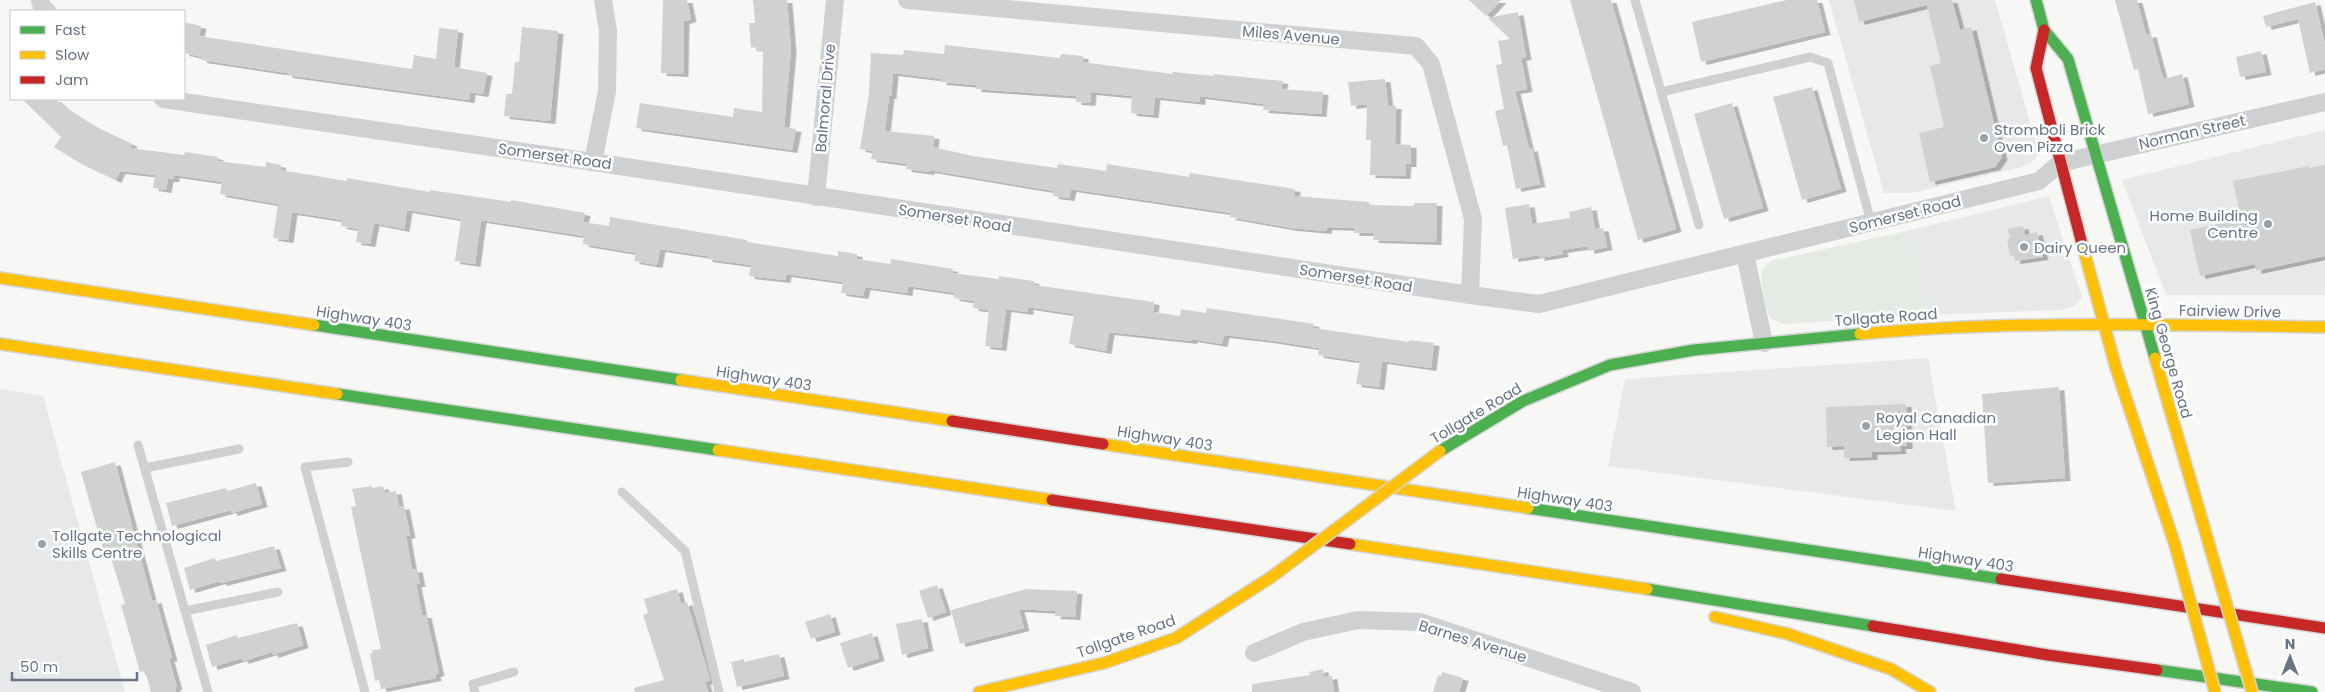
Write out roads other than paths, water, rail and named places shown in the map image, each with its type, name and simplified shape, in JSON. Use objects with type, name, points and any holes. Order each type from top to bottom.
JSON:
[{"type":"main road","name":"King George Road","points":[[2036,0],[2044,30],[2068,59],[2252,692]]},
{"type":"main road","name":"King George Road","points":[[2044,30],[2036,68],[2060,163],[2116,368],[2175,545],[2214,692]]},
{"type":"main road","name":"Highway 403","points":[[0,278],[2325,628]]},
{"type":"main road","name":"Fairview Drive","points":[[2105,326],[2325,327]]},
{"type":"main road","name":"Tollgate Road","points":[[979,692],[1104,663],[1176,638],[1270,578],[1440,451],[1523,400],[1610,365],[1694,350],[1928,328],[2105,326]]},
{"type":"main road","points":[[0,344],[1612,583],[2048,655],[2312,692]]},
{"type":"main road","points":[[1612,583],[1662,604]]},
{"type":"main road","points":[[2242,616],[2294,612]]},
{"type":"main road","points":[[1701,613],[1788,634],[1891,669],[1930,692]]},
{"type":"street","points":[[593,162],[607,91],[608,31],[603,0]]},
{"type":"street","name":"Balmoral Drive","points":[[816,197],[835,0]]},
{"type":"street","name":"Miles Avenue","points":[[907,0],[1416,46],[1431,64],[1473,219],[1470,295]]},
{"type":"street","name":"Somerset Road","points":[[170,100],[1539,304],[2039,181],[2060,163]]},
{"type":"street","name":"Norman Street","points":[[2060,163],[2325,102]]},
{"type":"street","points":[[1745,254],[1764,343]]},
{"type":"street","name":"Barnes Avenue","points":[[1254,653],[1303,632],[1358,620],[1420,622],[1632,692]]},
{"type":"lane","points":[[1635,0],[1699,225]]},
{"type":"lane","points":[[1661,92],[1810,57],[1828,63],[1871,222]]},
{"type":"lane","points":[[138,445],[208,692]]},
{"type":"lane","points":[[145,468],[239,449]]},
{"type":"lane","points":[[348,462],[304,467],[365,692]]},
{"type":"lane","points":[[622,492],[684,551],[720,692]]},
{"type":"lane","points":[[185,611],[278,592]]},
{"type":"lane","points":[[474,692],[473,684],[514,672]]},
{"type":"place","name":"Stromboli Brick Oven Pizza","points":[[1984,138]]},
{"type":"place","name":"Home Building Centre","points":[[2268,224]]},
{"type":"place","name":"Dairy Queen","points":[[2024,247]]},
{"type":"place","name":"Royal Canadian Legion Hall","points":[[1866,426]]},
{"type":"place","name":"Tollgate Technological Skills Centre","points":[[42,544]]}]
